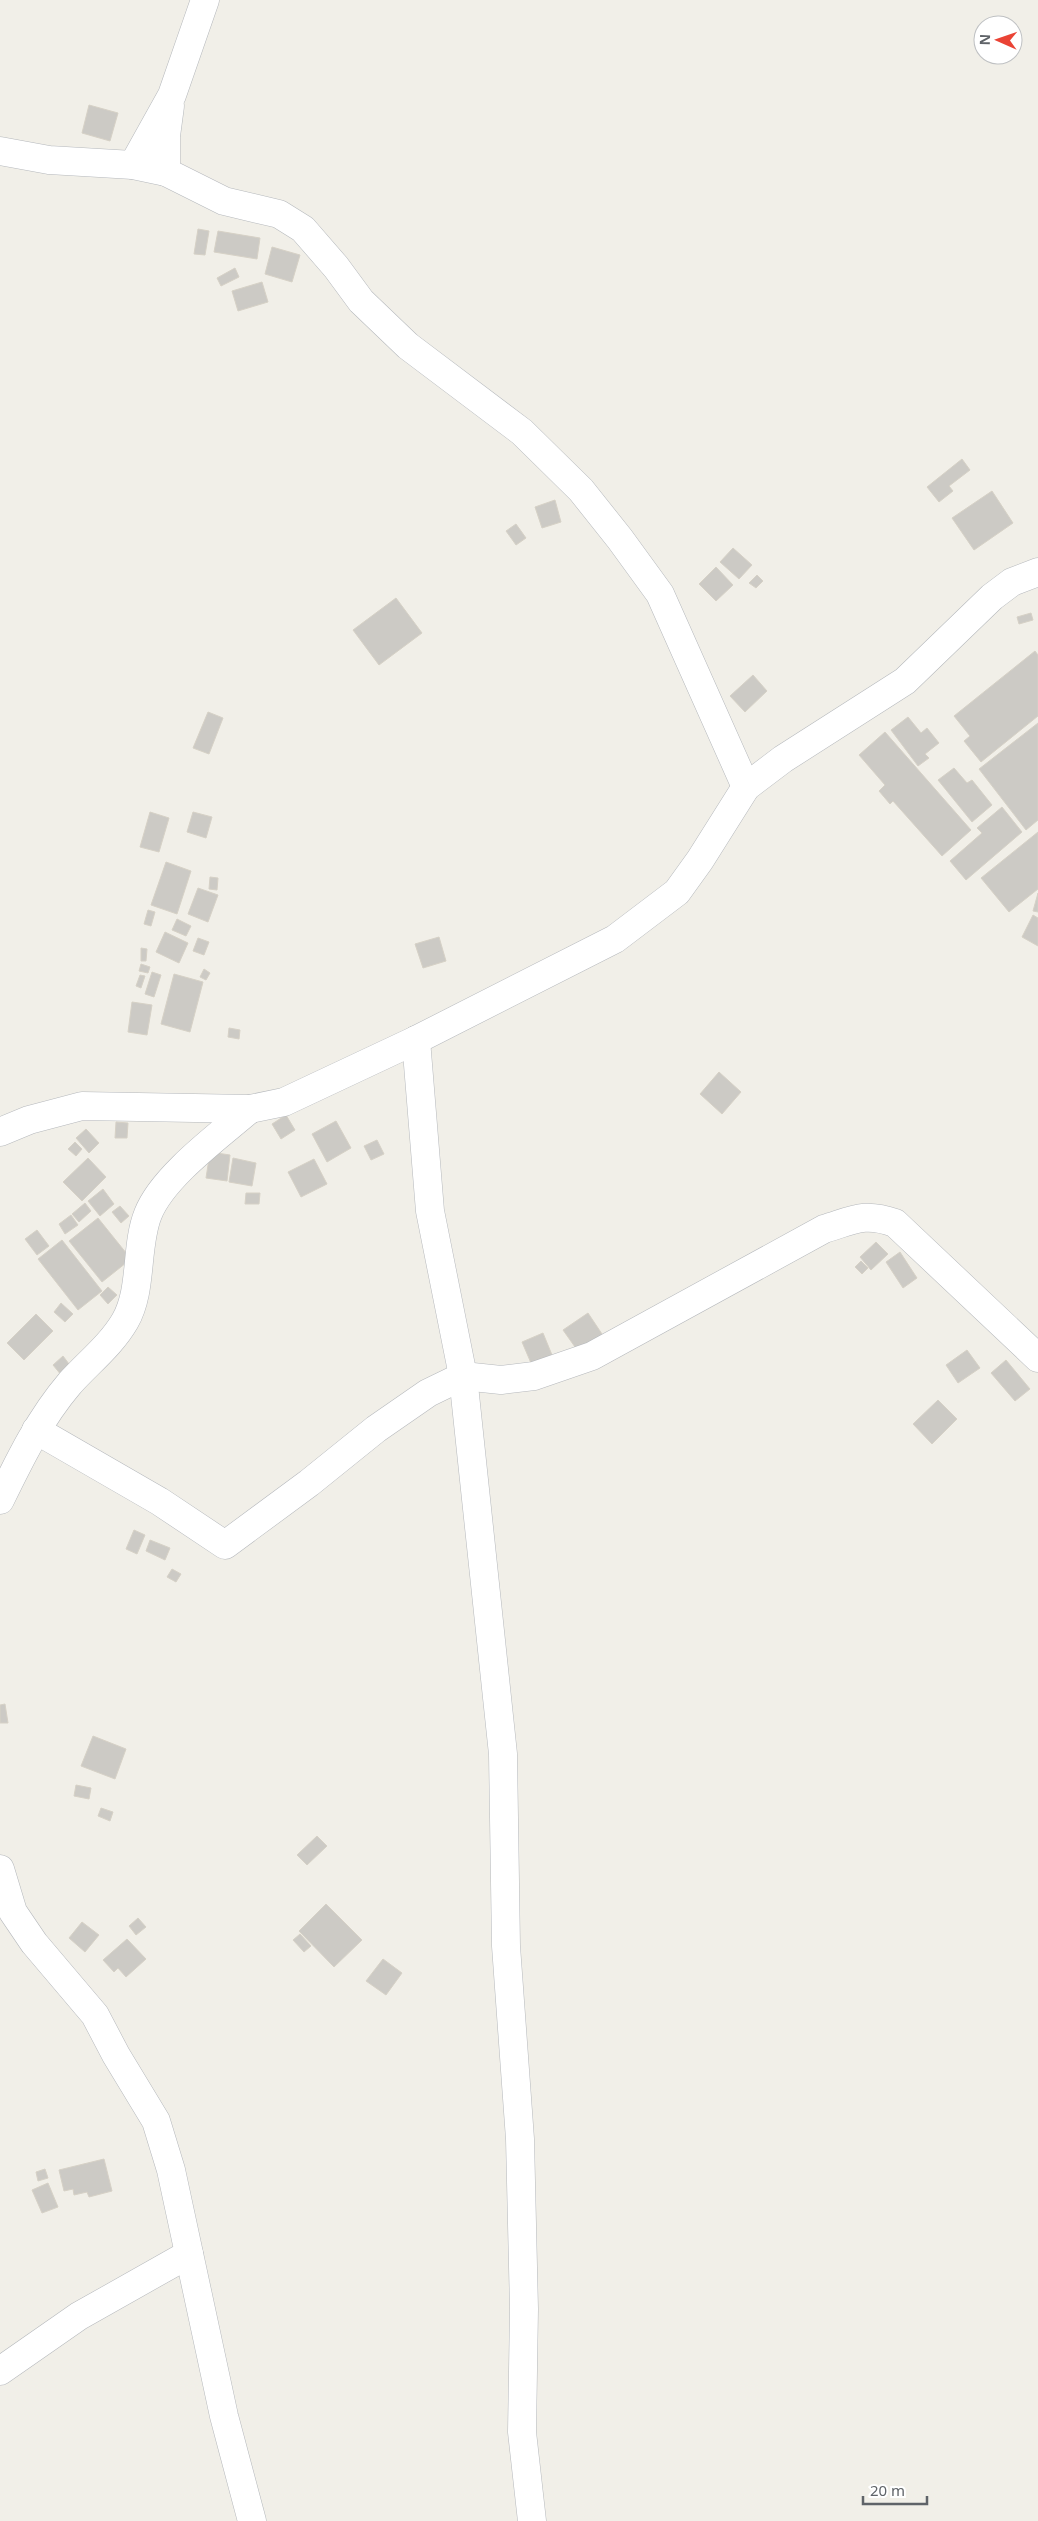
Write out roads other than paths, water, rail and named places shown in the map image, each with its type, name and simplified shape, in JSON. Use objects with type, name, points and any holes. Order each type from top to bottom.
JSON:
[{"type":"street","points":[[133,165],[172,94],[206,0]]},
{"type":"street","points":[[166,172],[166,136],[172,94]]},
{"type":"street","points":[[0,151],[49,160],[133,165],[166,172],[224,201],[279,214],[303,230],[336,267],[360,302],[408,346],[522,432],[581,490],[660,594],[746,787]]},
{"type":"street","points":[[0,1132],[29,1120],[82,1106],[250,1109],[284,1102],[416,1040],[615,939],[677,892],[700,860],[746,787],[783,759],[905,681],[992,597],[1012,582],[1038,572]]},
{"type":"street","points":[[416,1040],[430,1211],[463,1376],[503,1754],[506,1946],[520,2139],[524,2309],[522,2432],[532,2521]]},
{"type":"street","points":[[0,1500],[36,1430],[70,1383],[102,1351],[126,1320],[135,1289],[148,1214],[166,1185],[250,1109]]},
{"type":"street","points":[[36,1430],[159,1501],[225,1544],[309,1483],[376,1429],[428,1394],[463,1376],[501,1380],[534,1376],[592,1356],[824,1229],[860,1218],[876,1217],[895,1223],[1038,1358]]},
{"type":"street","points":[[0,1869],[13,1912],[34,1942],[95,2015],[116,2055],[156,2121],[172,2170],[224,2416],[252,2521]]},
{"type":"street","points":[[0,2371],[80,2316],[190,2254]]}]
